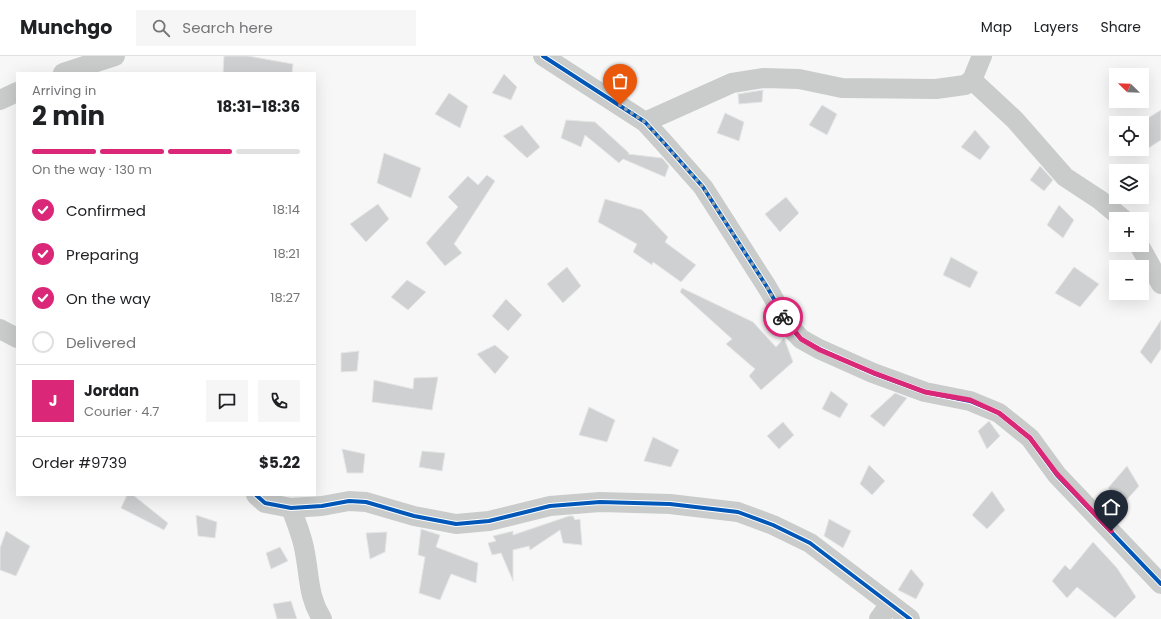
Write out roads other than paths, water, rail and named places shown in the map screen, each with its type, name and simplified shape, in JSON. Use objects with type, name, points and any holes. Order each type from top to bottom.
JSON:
[{"type":"street","points":[[66,72],[115,56]]},
{"type":"street","points":[[543,56],[557,63],[645,122],[703,187],[767,287],[786,322],[801,339],[820,350],[874,373],[925,392],[970,400],[999,413],[1030,438],[1057,474],[1161,584]]},
{"type":"street","points":[[645,122],[732,83],[764,78],[799,79],[842,88],[936,89],[965,85],[972,80],[982,56]]},
{"type":"street","points":[[972,80],[1015,120],[1065,177],[1100,200],[1115,212]]},
{"type":"street","points":[[0,100],[16,92]]},
{"type":"street","points":[[1143,252],[1161,284]]},
{"type":"street","points":[[0,329],[16,337]]},
{"type":"street","points":[[257,496],[265,502],[291,508],[322,506],[349,501],[366,502],[414,516],[456,524],[489,521],[550,506],[600,502],[670,504],[738,512],[773,525],[810,543],[884,611],[910,619]]},
{"type":"street","points":[[291,508],[305,552],[311,596],[322,619]]}]
